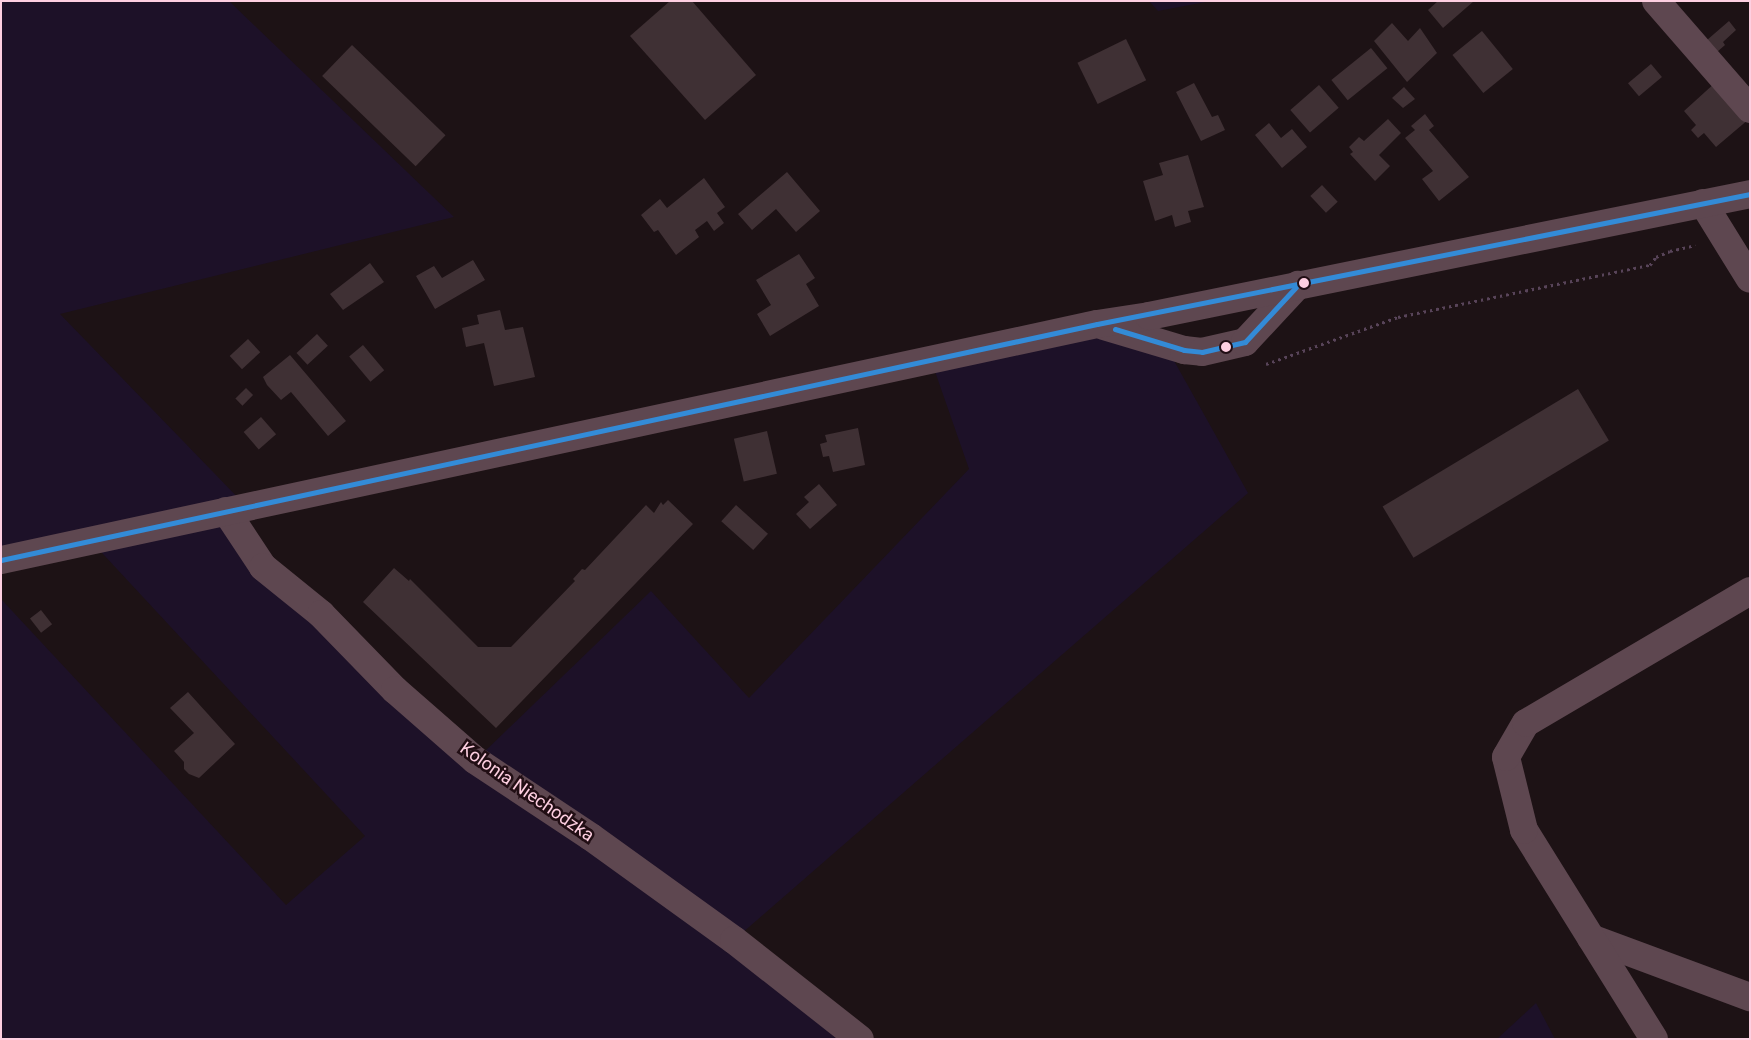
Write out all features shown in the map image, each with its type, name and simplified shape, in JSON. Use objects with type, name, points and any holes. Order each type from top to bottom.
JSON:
[{"type":"street","points":[[1656,1],[1750,109]]},
{"type":"street","points":[[1,560],[1097,324],[1750,194]]},
{"type":"street","points":[[1703,203],[1750,279]]},
{"type":"street","points":[[1097,324],[1184,350],[1202,352],[1245,342],[1298,285]]},
{"type":"street","name":"Kolonia Niechodzka","points":[[226,511],[262,566],[321,614],[395,690],[475,760],[591,837],[726,934],[860,1039]]},
{"type":"street","points":[[1654,1039],[1524,830],[1506,757],[1526,723],[1750,591]]},
{"type":"street","points":[[1591,938],[1750,997]]},
{"type":"path","points":[[1257,368],[1398,317],[1650,265],[1656,257],[1670,251],[1723,238]]},
{"type":"shaded area","points":[[1,1],[229,1],[454,217],[60,314],[247,507],[226,511],[263,567],[480,756],[651,591],[749,698],[969,469],[931,360],[1149,316],[1248,493],[734,940],[846,1039],[1,1039],[1,599],[286,905],[365,836],[90,540],[1,560]]},
{"type":"shaded area","points":[[1149,1],[1211,1],[1158,11]]},
{"type":"shaded area","points":[[1536,1003],[1555,1039],[1497,1039]]},
{"type":"building","points":[[670,1],[692,1],[756,75],[705,120],[630,36]]},
{"type":"building","points":[[1438,1],[1474,1],[1443,28],[1428,10]]},
{"type":"building","points":[[1729,21],[1736,30],[1723,42],[1725,45],[1717,52],[1707,40]]},
{"type":"building","points":[[1392,23],[1408,41],[1420,28],[1437,53],[1407,82],[1374,41]]},
{"type":"building","points":[[1482,31],[1513,69],[1483,93],[1452,55]]},
{"type":"building","points":[[1126,39],[1146,80],[1098,104],[1077,63]]},
{"type":"building","points":[[352,45],[446,135],[416,166],[322,76]]},
{"type":"building","points":[[1371,48],[1387,68],[1348,100],[1331,80]]},
{"type":"building","points":[[1651,64],[1662,77],[1639,96],[1628,83]]},
{"type":"building","points":[[1716,82],[1749,119],[1716,147],[1704,133],[1698,138],[1691,130],[1696,125],[1684,111]]},
{"type":"building","points":[[1194,83],[1212,117],[1218,115],[1225,130],[1201,141],[1176,92]]},
{"type":"building","points":[[1319,85],[1339,108],[1310,133],[1290,110]]},
{"type":"building","points":[[1404,87],[1415,99],[1403,108],[1392,98]]},
{"type":"building","points":[[1425,114],[1434,126],[1429,130],[1469,177],[1439,201],[1422,179],[1433,171],[1405,138],[1415,130],[1411,126]]},
{"type":"building","points":[[1388,119],[1401,133],[1379,155],[1390,166],[1375,181],[1350,154],[1353,152],[1349,147],[1359,137],[1364,141]]},
{"type":"building","points":[[1269,123],[1281,138],[1292,129],[1307,147],[1282,168],[1255,135]]},
{"type":"building","points":[[1188,155],[1204,207],[1188,211],[1191,222],[1175,227],[1172,215],[1155,221],[1143,181],[1163,175],[1159,163]]},
{"type":"building","points":[[787,172],[820,211],[796,232],[776,209],[752,230],[738,214]]},
{"type":"building","points":[[704,178],[725,207],[717,213],[724,223],[714,231],[707,221],[695,230],[699,237],[676,255],[658,230],[654,232],[641,215],[660,199],[667,208]]},
{"type":"building","points":[[1322,185],[1338,202],[1326,213],[1310,196]]},
{"type":"building","points":[[799,254],[815,278],[806,284],[819,306],[770,336],[757,314],[771,305],[756,280]]},
{"type":"building","points":[[473,260],[485,280],[435,309],[416,276],[434,266],[442,278]]},
{"type":"building","points":[[370,263],[384,282],[343,310],[330,294]]},
{"type":"building","points":[[500,310],[505,330],[523,327],[535,377],[494,386],[484,343],[466,347],[462,328],[479,324],[477,315]]},
{"type":"building","points":[[317,334],[328,346],[307,365],[297,353]]},
{"type":"building","points":[[248,339],[260,352],[242,369],[230,356]]},
{"type":"building","points":[[363,345],[384,370],[370,382],[349,357]]},
{"type":"building","points":[[290,355],[346,421],[328,436],[291,392],[281,400],[267,385],[263,377]]},
{"type":"building","points":[[246,388],[253,395],[242,406],[235,399]]},
{"type":"building","points":[[1578,389],[1609,440],[1413,558],[1383,506]]},
{"type":"building","points":[[261,417],[276,434],[259,449],[244,432]]},
{"type":"building","points":[[858,428],[865,465],[833,472],[829,456],[823,457],[820,444],[827,442],[825,435]]},
{"type":"building","points":[[767,431],[777,474],[744,482],[734,439]]},
{"type":"building","points":[[819,484],[837,505],[810,529],[796,514],[809,502],[804,497]]},
{"type":"building","points":[[668,500],[693,524],[496,728],[363,602],[394,568],[409,581],[410,579],[478,647],[511,647],[575,581],[573,579],[582,569],[585,570],[646,505],[654,513],[661,502],[663,505]]},
{"type":"building","points":[[736,505],[768,534],[753,550],[721,521]]},
{"type":"building","points":[[41,610],[52,624],[41,633],[30,619]]},
{"type":"building","points":[[188,692],[235,744],[199,778],[189,774],[184,769],[184,762],[174,751],[194,733],[170,708]]},
{"type":"transit line","points":[[1,560],[1097,324],[1750,194]]},
{"type":"transit line","points":[[1115,329],[1184,350],[1202,352],[1245,342],[1296,287]]}]
